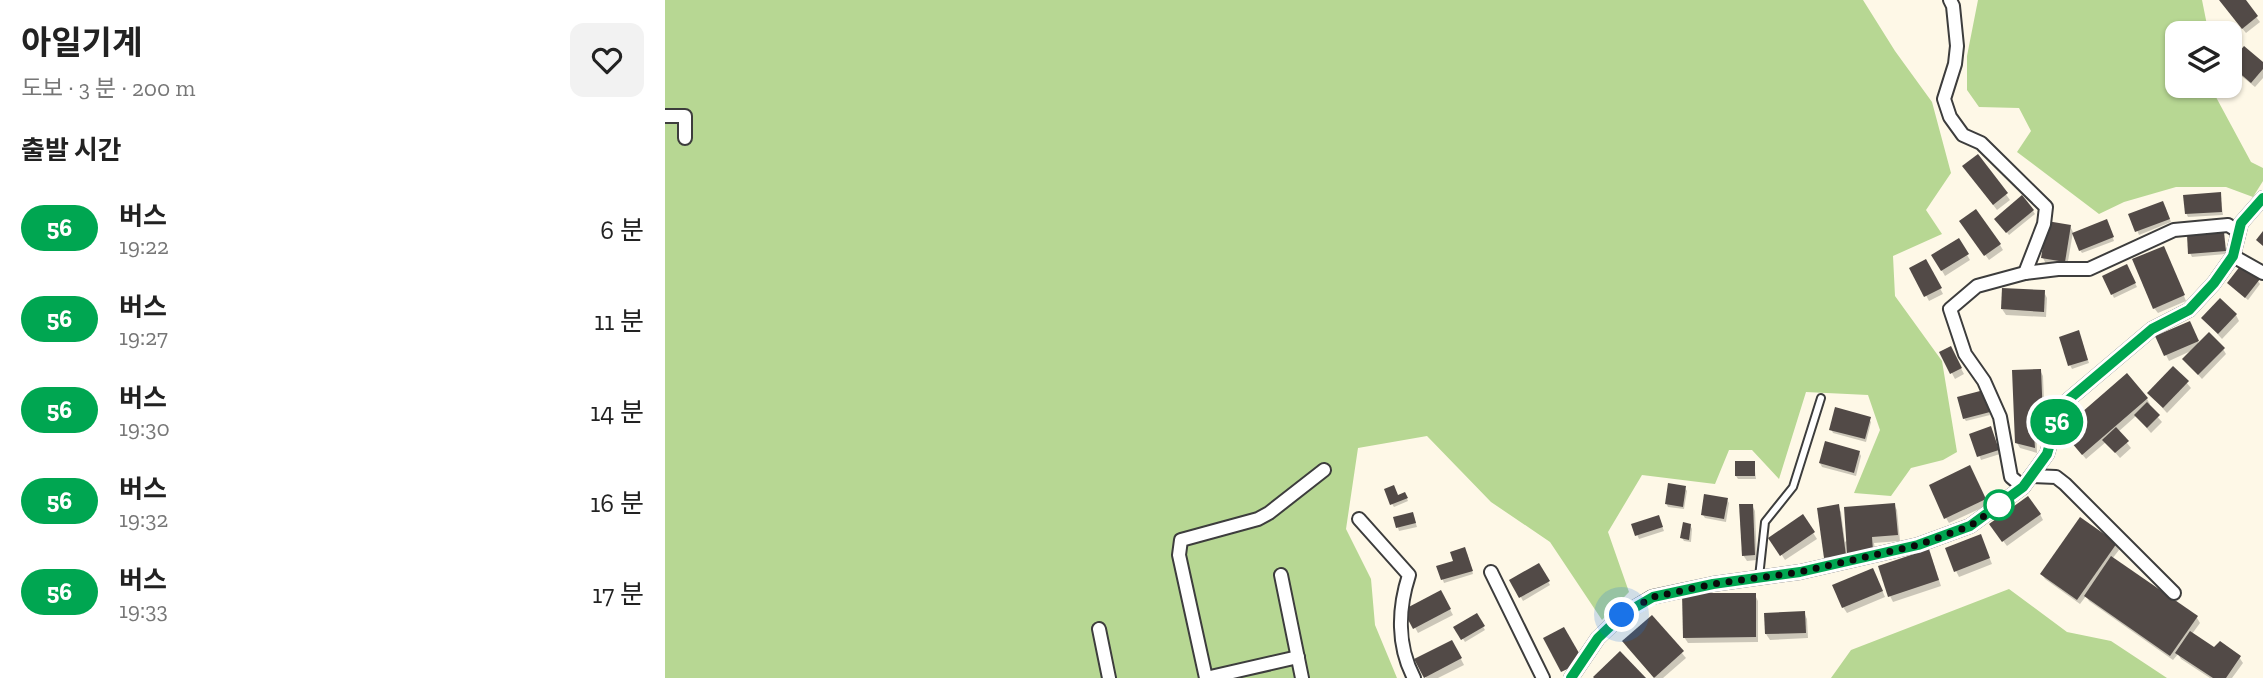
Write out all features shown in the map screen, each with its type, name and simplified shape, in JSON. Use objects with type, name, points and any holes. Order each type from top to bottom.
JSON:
[{"type":"street","points":[[1955,2],[1955,64],[1944,99],[1949,117],[1963,135],[1981,143],[2046,207],[2044,224],[2025,273]]},
{"type":"street","points":[[665,116],[685,116],[685,138]]},
{"type":"street","points":[[1571,678],[1606,630],[1622,615],[1653,597],[1713,584],[1800,572],[1918,545],[1970,526],[2027,482],[2047,454],[2061,406],[2152,329],[2189,310],[2214,283],[2233,256],[2241,223],[2263,198]]},
{"type":"street","points":[[2174,593],[2066,484],[2056,477],[2027,482],[2011,477],[2000,417],[1984,381],[1965,354],[1949,309],[1977,286],[2025,273],[2089,269],[2174,230],[2228,225],[2236,230],[2238,235]]},
{"type":"street","points":[[2233,256],[2263,273]]},
{"type":"street","points":[[1298,657],[1206,678],[1179,555],[1181,540],[1258,519],[1324,470]]},
{"type":"street","points":[[1359,519],[1409,575],[1402,608],[1401,643],[1414,678]]},
{"type":"street","points":[[1491,572],[1542,678]]},
{"type":"street","points":[[1281,575],[1303,678]]},
{"type":"street","points":[[1099,629],[1109,678]]},
{"type":"lane","points":[[1759,578],[1765,522],[1793,487],[1821,398]]},
{"type":"green space","points":[[665,0],[1863,0],[1932,102],[1951,173],[1926,210],[1942,234],[1893,256],[1895,296],[1942,361],[1957,452],[1943,460],[1911,468],[1891,496],[1854,493],[1880,430],[1868,395],[1806,392],[1779,479],[1752,450],[1729,450],[1715,484],[1642,475],[1608,532],[1629,592],[1602,620],[1550,542],[1491,502],[1427,436],[1358,448],[1346,529],[1371,579],[1375,625],[1397,678],[665,678]]},
{"type":"green space","points":[[1978,0],[2202,0],[2206,21],[2165,21],[2165,98],[2216,98],[2251,162],[2263,168],[2263,181],[2253,197],[2226,187],[2176,187],[2124,202],[2099,214],[2017,152],[2031,131],[2019,108],[1979,107],[1967,90],[1967,56]]},
{"type":"green space","points":[[2009,589],[2067,632],[2111,641],[2167,678],[1831,678],[1851,650]]},
{"type":"building","points":[[2219,0],[2246,0],[2258,16],[2242,29],[2242,21],[2236,21]]},
{"type":"building","points":[[2244,46],[2263,62],[2263,69],[2251,83],[2242,75]]},
{"type":"building","points":[[1978,154],[2008,193],[1993,205],[1962,166]]},
{"type":"building","points":[[2221,192],[2222,212],[2185,214],[2183,195]]},
{"type":"building","points":[[2022,195],[2034,210],[2006,233],[1994,219]]},
{"type":"building","points":[[2163,201],[2170,219],[2135,232],[2128,214]]},
{"type":"building","points":[[1976,209],[2001,244],[1984,256],[1959,221]]},
{"type":"building","points":[[2107,219],[2114,237],[2079,251],[2072,233]]},
{"type":"building","points":[[2047,221],[2071,225],[2065,262],[2041,258]]},
{"type":"building","points":[[2263,231],[2263,246],[2256,240]]},
{"type":"building","points":[[2224,232],[2226,251],[2188,254],[2187,235]]},
{"type":"building","points":[[1959,238],[1969,254],[1941,271],[1931,255]]},
{"type":"building","points":[[2164,246],[2185,295],[2153,309],[2132,259]]},
{"type":"building","points":[[1926,259],[1942,288],[1924,297],[1909,268]]},
{"type":"building","points":[[2127,264],[2136,283],[2111,295],[2102,276]]},
{"type":"building","points":[[2241,265],[2260,279],[2245,298],[2227,283]]},
{"type":"building","points":[[2002,288],[2045,290],[2044,312],[2001,309]]},
{"type":"building","points":[[2220,298],[2237,314],[2218,334],[2201,318]]},
{"type":"building","points":[[2190,321],[2199,341],[2164,356],[2155,336]]},
{"type":"building","points":[[2079,330],[2088,360],[2068,366],[2059,337]]},
{"type":"building","points":[[2209,332],[2225,348],[2198,375],[2182,359]]},
{"type":"building","points":[[1951,346],[1962,368],[1950,374],[1939,352]]},
{"type":"building","points":[[2173,366],[2189,381],[2163,408],[2147,393]]},
{"type":"building","points":[[2041,369],[2043,418],[2033,419],[2035,448],[2015,443],[2012,370]]},
{"type":"building","points":[[2127,373],[2148,398],[2082,455],[2066,436],[2085,419],[2081,413]]},
{"type":"building","points":[[1984,390],[1990,412],[1963,419],[1957,397]]},
{"type":"building","points":[[2147,402],[2160,415],[2147,428],[2134,415]]},
{"type":"building","points":[[1835,407],[1871,417],[1865,439],[1829,430]]},
{"type":"building","points":[[1991,426],[1999,450],[1977,457],[1969,434]]},
{"type":"building","points":[[2116,427],[2129,441],[2115,453],[2102,440]]},
{"type":"building","points":[[1825,441],[1860,451],[1854,473],[1819,463]]},
{"type":"building","points":[[1735,461],[1755,461],[1755,476],[1735,476]]},
{"type":"building","points":[[1970,465],[1986,499],[1944,519],[1929,485]]},
{"type":"building","points":[[1668,483],[1686,486],[1683,507],[1665,504]]},
{"type":"building","points":[[1394,485],[1398,495],[1405,492],[1408,498],[1390,505],[1384,489]]},
{"type":"building","points":[[1704,494],[1728,498],[1724,519],[1701,515]]},
{"type":"building","points":[[2028,496],[2041,514],[2002,542],[1989,524]]},
{"type":"building","points":[[1895,503],[1898,535],[1872,537],[1873,551],[1847,553],[1844,507]]},
{"type":"building","points":[[1739,504],[1753,504],[1755,555],[1742,556]]},
{"type":"building","points":[[1839,504],[1846,555],[1824,558],[1817,508]]},
{"type":"building","points":[[1413,512],[1416,523],[1396,528],[1393,517]]},
{"type":"building","points":[[1803,514],[1815,532],[1780,556],[1768,538]]},
{"type":"building","points":[[1659,515],[1663,527],[1635,536],[1631,524]]},
{"type":"building","points":[[2080,517],[2117,543],[2077,600],[2040,574]]},
{"type":"building","points":[[1683,522],[1691,524],[1689,540],[1680,538]]},
{"type":"building","points":[[1981,534],[1990,558],[1954,572],[1945,548]]},
{"type":"building","points":[[1465,547],[1473,571],[1441,580],[1436,566],[1453,561],[1450,552]]},
{"type":"building","points":[[1929,549],[1939,580],[1888,597],[1878,566]]},
{"type":"building","points":[[2111,556],[2198,616],[2170,656],[2084,596]]},
{"type":"building","points":[[1539,563],[1550,581],[1519,598],[1509,580]]},
{"type":"building","points":[[1873,568],[1883,591],[1842,608],[1832,585]]},
{"type":"building","points":[[1441,590],[1451,609],[1413,629],[1403,610]]},
{"type":"building","points":[[1682,593],[1756,593],[1756,637],[1683,638]]},
{"type":"building","points":[[1805,611],[1806,633],[1765,634],[1764,613]]},
{"type":"building","points":[[1477,613],[1485,626],[1461,640],[1453,627]]},
{"type":"building","points":[[1652,615],[1684,651],[1654,678],[1622,641]]},
{"type":"building","points":[[1564,627],[1579,653],[1576,665],[1561,672],[1543,638]]},
{"type":"building","points":[[2190,631],[2214,647],[2220,641],[2241,656],[2226,678],[2213,678],[2175,653]]},
{"type":"building","points":[[1452,640],[1462,658],[1424,678],[1414,659]]},
{"type":"building","points":[[1620,651],[1646,678],[1593,677]]},
{"type":"bus line","name":"56","points":[[1571,678],[1598,638],[1622,615],[1653,597],[1713,584],[1800,572],[1918,545],[1970,526],[2023,487],[2047,454],[2061,406],[2152,329],[2189,310],[2214,283],[2233,256],[2241,223],[2263,198]]},
{"type":"route","points":[[1622,615],[1653,597],[1713,584],[1800,572],[1918,545],[1970,526],[2001,504],[1999,505]]}]
